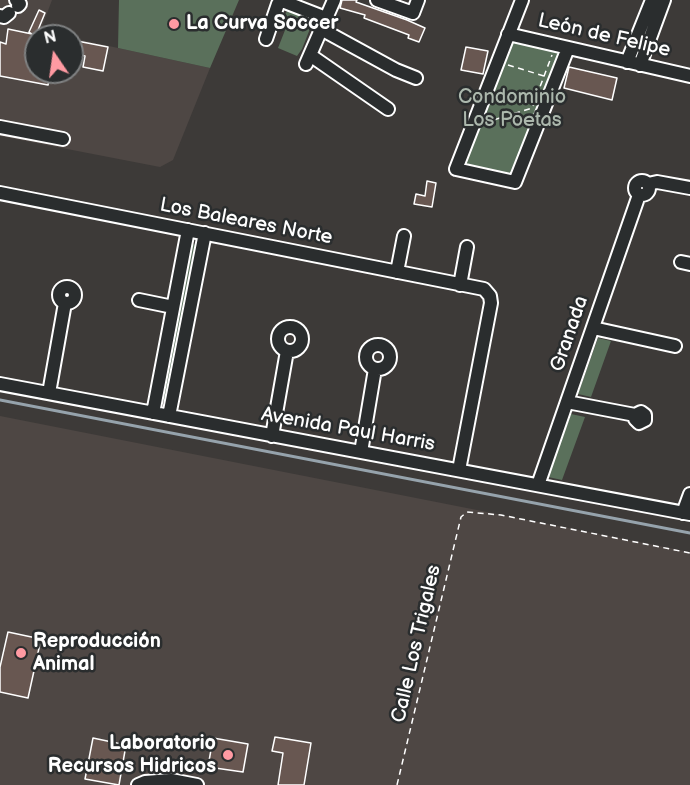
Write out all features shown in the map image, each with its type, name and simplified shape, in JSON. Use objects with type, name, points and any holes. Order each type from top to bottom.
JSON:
[{"type":"street","points":[[334,0],[308,60],[388,109]]},
{"type":"street","points":[[377,0],[413,13],[418,0]]},
{"type":"street","points":[[522,0],[456,169],[515,182],[550,77],[568,48]]},
{"type":"street","points":[[634,64],[652,0]]},
{"type":"street","points":[[634,64],[664,0]]},
{"type":"street","points":[[266,39],[278,4],[282,1],[324,23],[396,70],[416,78]]},
{"type":"street","name":"León de Felipe","points":[[508,34],[690,76]]},
{"type":"street","points":[[0,127],[63,139]]},
{"type":"street","name":"Granada","points":[[538,485],[639,195],[634,190],[637,183],[657,182],[690,188]]},
{"type":"street","name":"Los Baleares Norte","points":[[0,193],[484,289],[489,296],[490,303],[459,470]]},
{"type":"street","points":[[153,413],[188,230]]},
{"type":"street","points":[[169,416],[205,233]]},
{"type":"street","points":[[397,272],[404,236]]},
{"type":"street","points":[[460,285],[467,247]]},
{"type":"street","points":[[139,300],[173,307]]},
{"type":"street","points":[[49,393],[65,303]]},
{"type":"street","points":[[593,328],[675,346]]},
{"type":"street","points":[[272,436],[287,351]]},
{"type":"street","points":[[361,452],[375,369]]},
{"type":"street","name":"Avenida Paul Harris","points":[[0,384],[687,513]]},
{"type":"street","points":[[567,402],[635,415]]},
{"type":"street","points":[[687,513],[690,494]]},
{"type":"street","points":[[138,785],[145,782],[171,780],[197,785]]},
{"type":"path","points":[[472,128],[532,108],[550,77],[555,45]]},
{"type":"path","points":[[498,62],[550,77]]},
{"type":"path","name":"Calle Los Trigales","points":[[397,785],[461,517],[467,512],[501,514],[690,553]]},
{"type":"shaded area","points":[[0,0],[52,0],[43,24],[24,24],[24,84],[84,84],[84,41],[210,68],[173,160],[160,167],[0,136]]},
{"type":"shaded area","points":[[0,416],[690,552],[690,785],[0,785]]},
{"type":"green space","name":"La Curva Soccer","points":[[119,0],[239,0],[210,68],[118,48]]},
{"type":"green space","points":[[288,9],[313,21],[297,56],[278,48],[289,20],[284,17]]},
{"type":"green space","name":"Condominio Los Poetas","points":[[511,41],[561,53],[512,177],[463,166]]},
{"type":"green space","points":[[192,244],[197,245],[166,401],[161,400]]},
{"type":"green space","points":[[598,338],[611,341],[591,397],[578,394]]},
{"type":"green space","points":[[571,414],[585,417],[562,480],[548,477]]},
{"type":"building","points":[[342,0],[357,0],[356,2],[425,28],[419,42],[408,38],[409,35],[364,18],[365,15],[340,8]]},
{"type":"building","points":[[39,10],[45,13],[40,24],[33,24]]},
{"type":"building","points":[[8,29],[24,32],[24,80],[0,76],[0,42],[6,44]]},
{"type":"building","points":[[84,42],[108,47],[103,71],[84,67]]},
{"type":"building","points":[[466,47],[488,51],[483,74],[461,70]]},
{"type":"building","points":[[569,67],[617,78],[612,100],[564,88]]},
{"type":"building","points":[[427,181],[436,183],[432,207],[414,204],[416,194],[425,196]]},
{"type":"building","name":"Reproducción Animal","points":[[8,632],[41,639],[28,698],[0,692],[0,667]]},
{"type":"building","points":[[275,737],[311,743],[304,785],[278,785],[283,753],[272,751]]},
{"type":"building","points":[[93,738],[126,745],[119,785],[85,779]]},
{"type":"building","name":"Laboratorio Recursos Hidricos","points":[[213,738],[248,744],[243,772],[208,767]]},
{"type":"waterway","points":[[0,400],[690,533]]},
{"type":"place","name":"La Curva Soccer","points":[[174,24]]},
{"type":"place","name":"Reproducción Animal","points":[[21,653]]},
{"type":"place","name":"Laboratorio Recursos Hidricos","points":[[228,755]]}]
